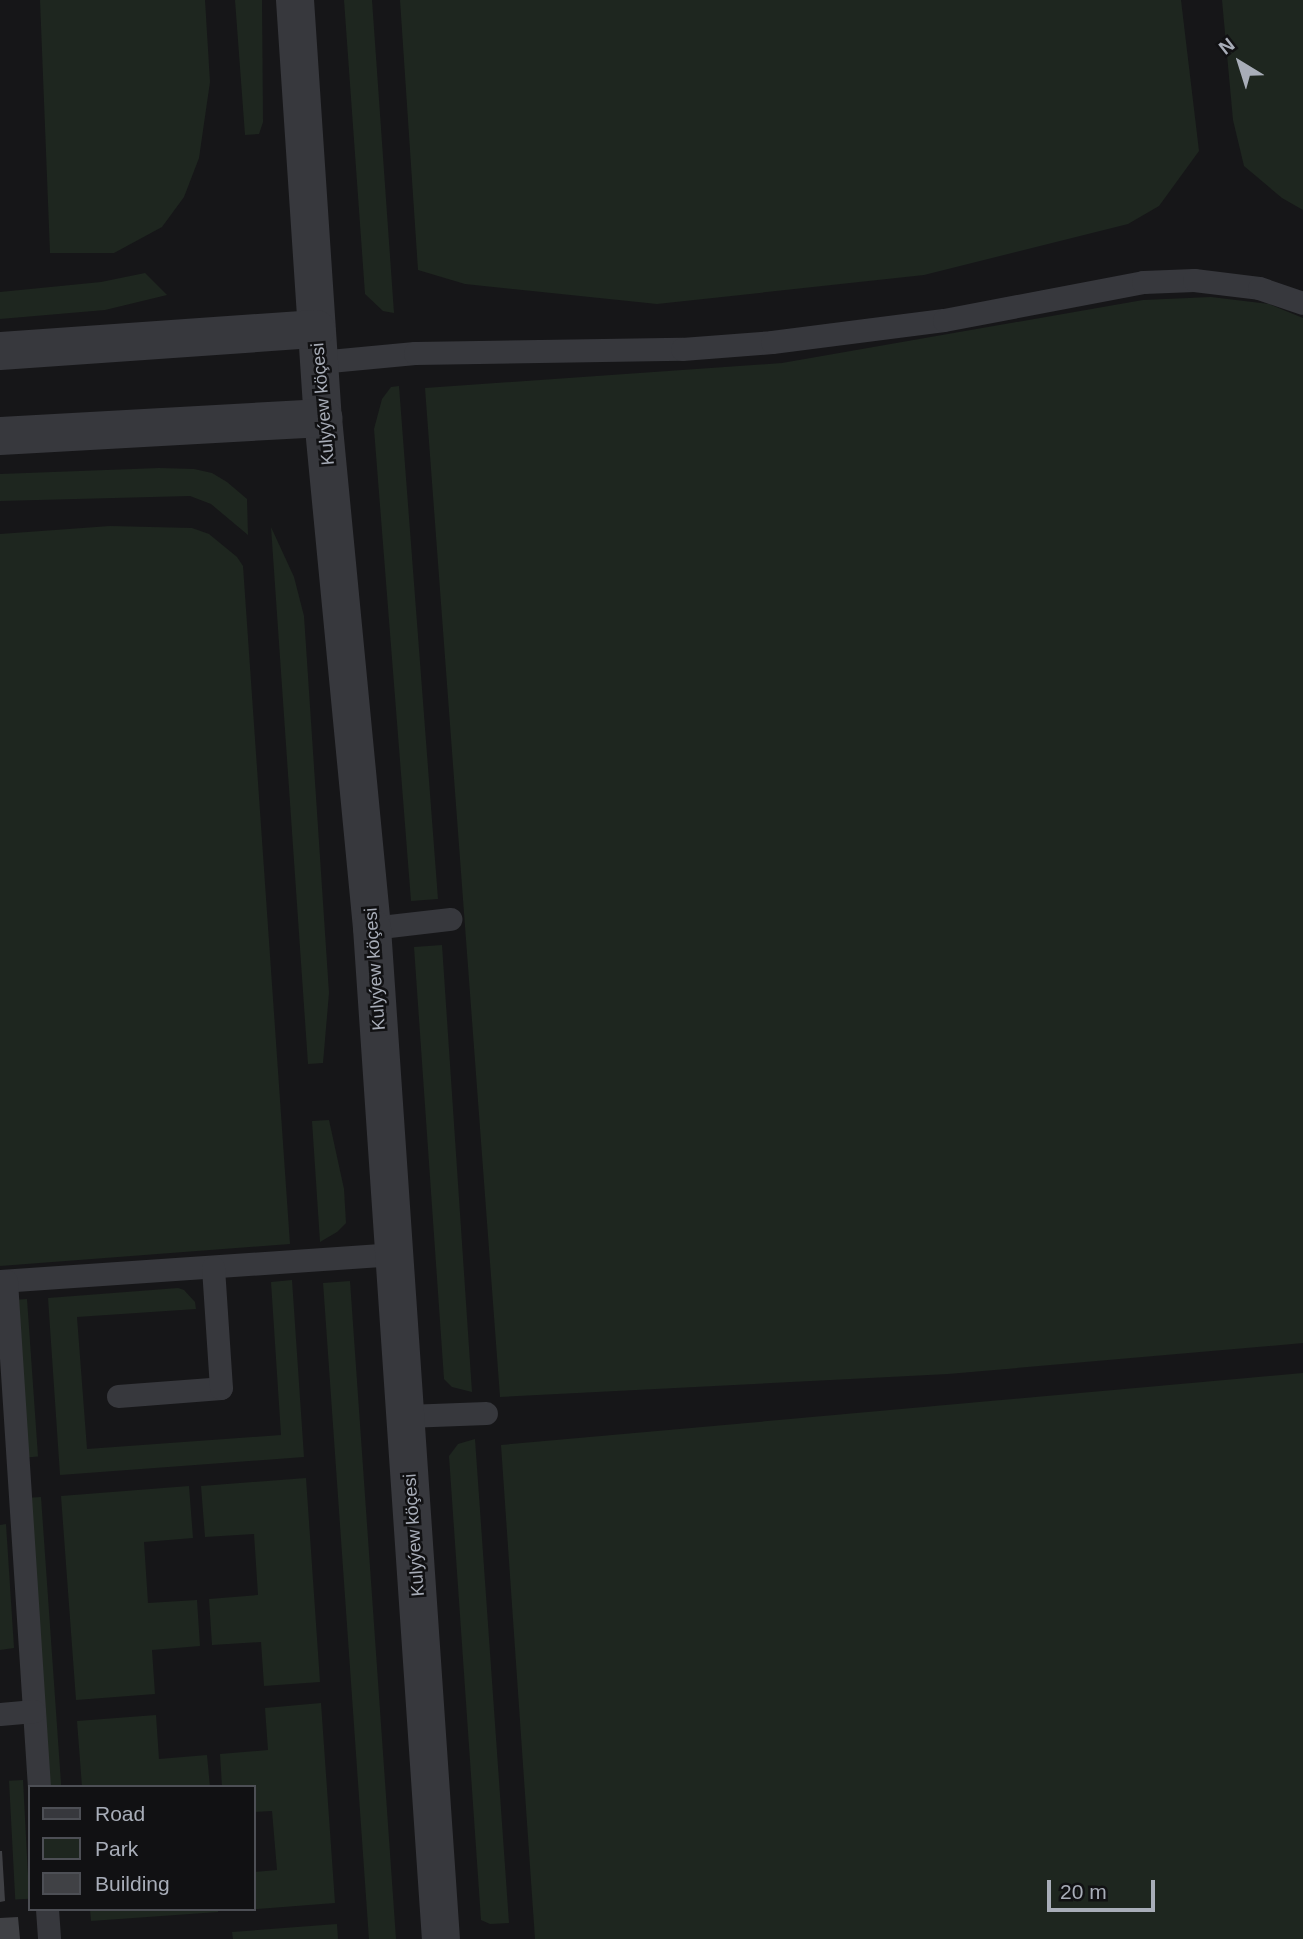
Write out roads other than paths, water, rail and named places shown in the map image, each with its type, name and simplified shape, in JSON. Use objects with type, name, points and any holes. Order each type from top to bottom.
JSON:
[{"type":"street","name":"Kulyýew köçesi","points":[[295,0],[323,418],[372,928],[441,1939]]},
{"type":"street","points":[[0,351],[318,346]]},
{"type":"street","points":[[0,436],[323,418]]},
{"type":"lane","points":[[318,346],[415,353],[682,349],[772,342],[944,320],[1143,282],[1194,280],[1259,288],[1303,303]]},
{"type":"lane","points":[[372,928],[450,919]]},
{"type":"lane","points":[[39,1785],[3,1281],[395,1254]]},
{"type":"lane","points":[[118,1396],[220,1388],[213,1267]]},
{"type":"lane","points":[[405,1416],[486,1413]]},
{"type":"lane","points":[[0,1714],[34,1711]]},
{"type":"lane","points":[[47,1911],[48,1939]]}]
